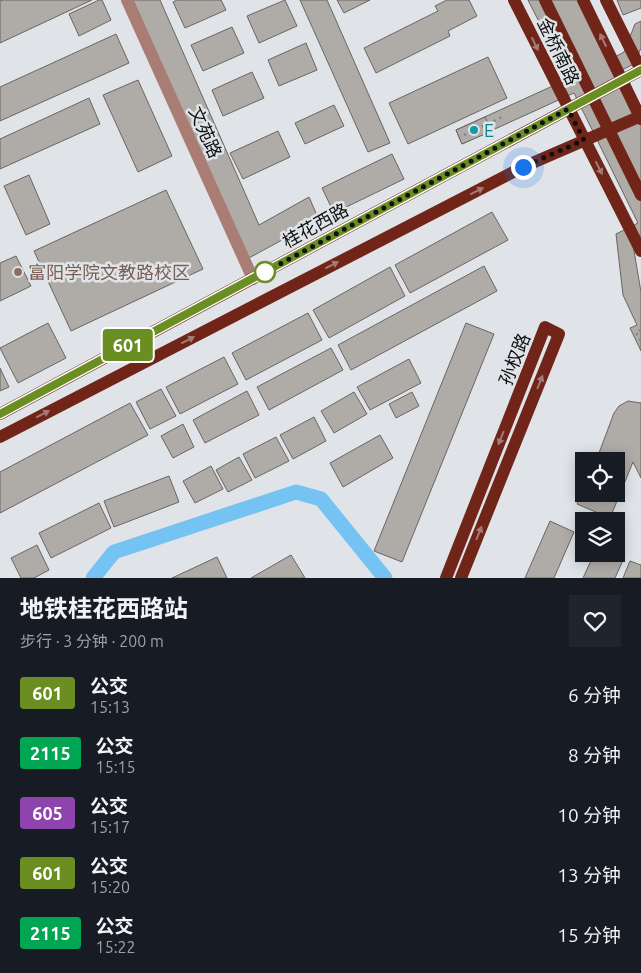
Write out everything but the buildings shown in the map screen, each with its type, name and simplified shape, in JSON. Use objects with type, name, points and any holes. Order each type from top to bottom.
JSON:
[{"type":"main road","name":"金桥南路","points":[[514,0],[641,251]]},
{"type":"main road","name":"金桥南路","points":[[545,0],[594,95],[641,195]]},
{"type":"main road","points":[[0,436],[523,167],[640,117],[583,0]]},
{"type":"main road","points":[[606,0],[641,70]]},
{"type":"main road","name":"桂花西路","points":[[0,414],[641,70]]},
{"type":"main road","name":"孙权路","points":[[446,578],[545,327],[559,334],[461,578]]},
{"type":"street","name":"文苑路","points":[[127,0],[253,279]]},
{"type":"path","points":[[464,135],[502,118]]},
{"type":"path","points":[[641,330],[636,332],[641,342]]},
{"type":"waterway","points":[[93,578],[114,552],[296,492],[321,499],[385,578]]},
{"type":"bus line","name":"601","points":[[0,414],[641,70]]},
{"type":"place","name":"E","points":[[474,130]]},
{"type":"place","name":"富阳学院文教路校区","points":[[18,272]]},
{"type":"route","points":[[265,272],[568,109],[584,140],[523,167]]}]
